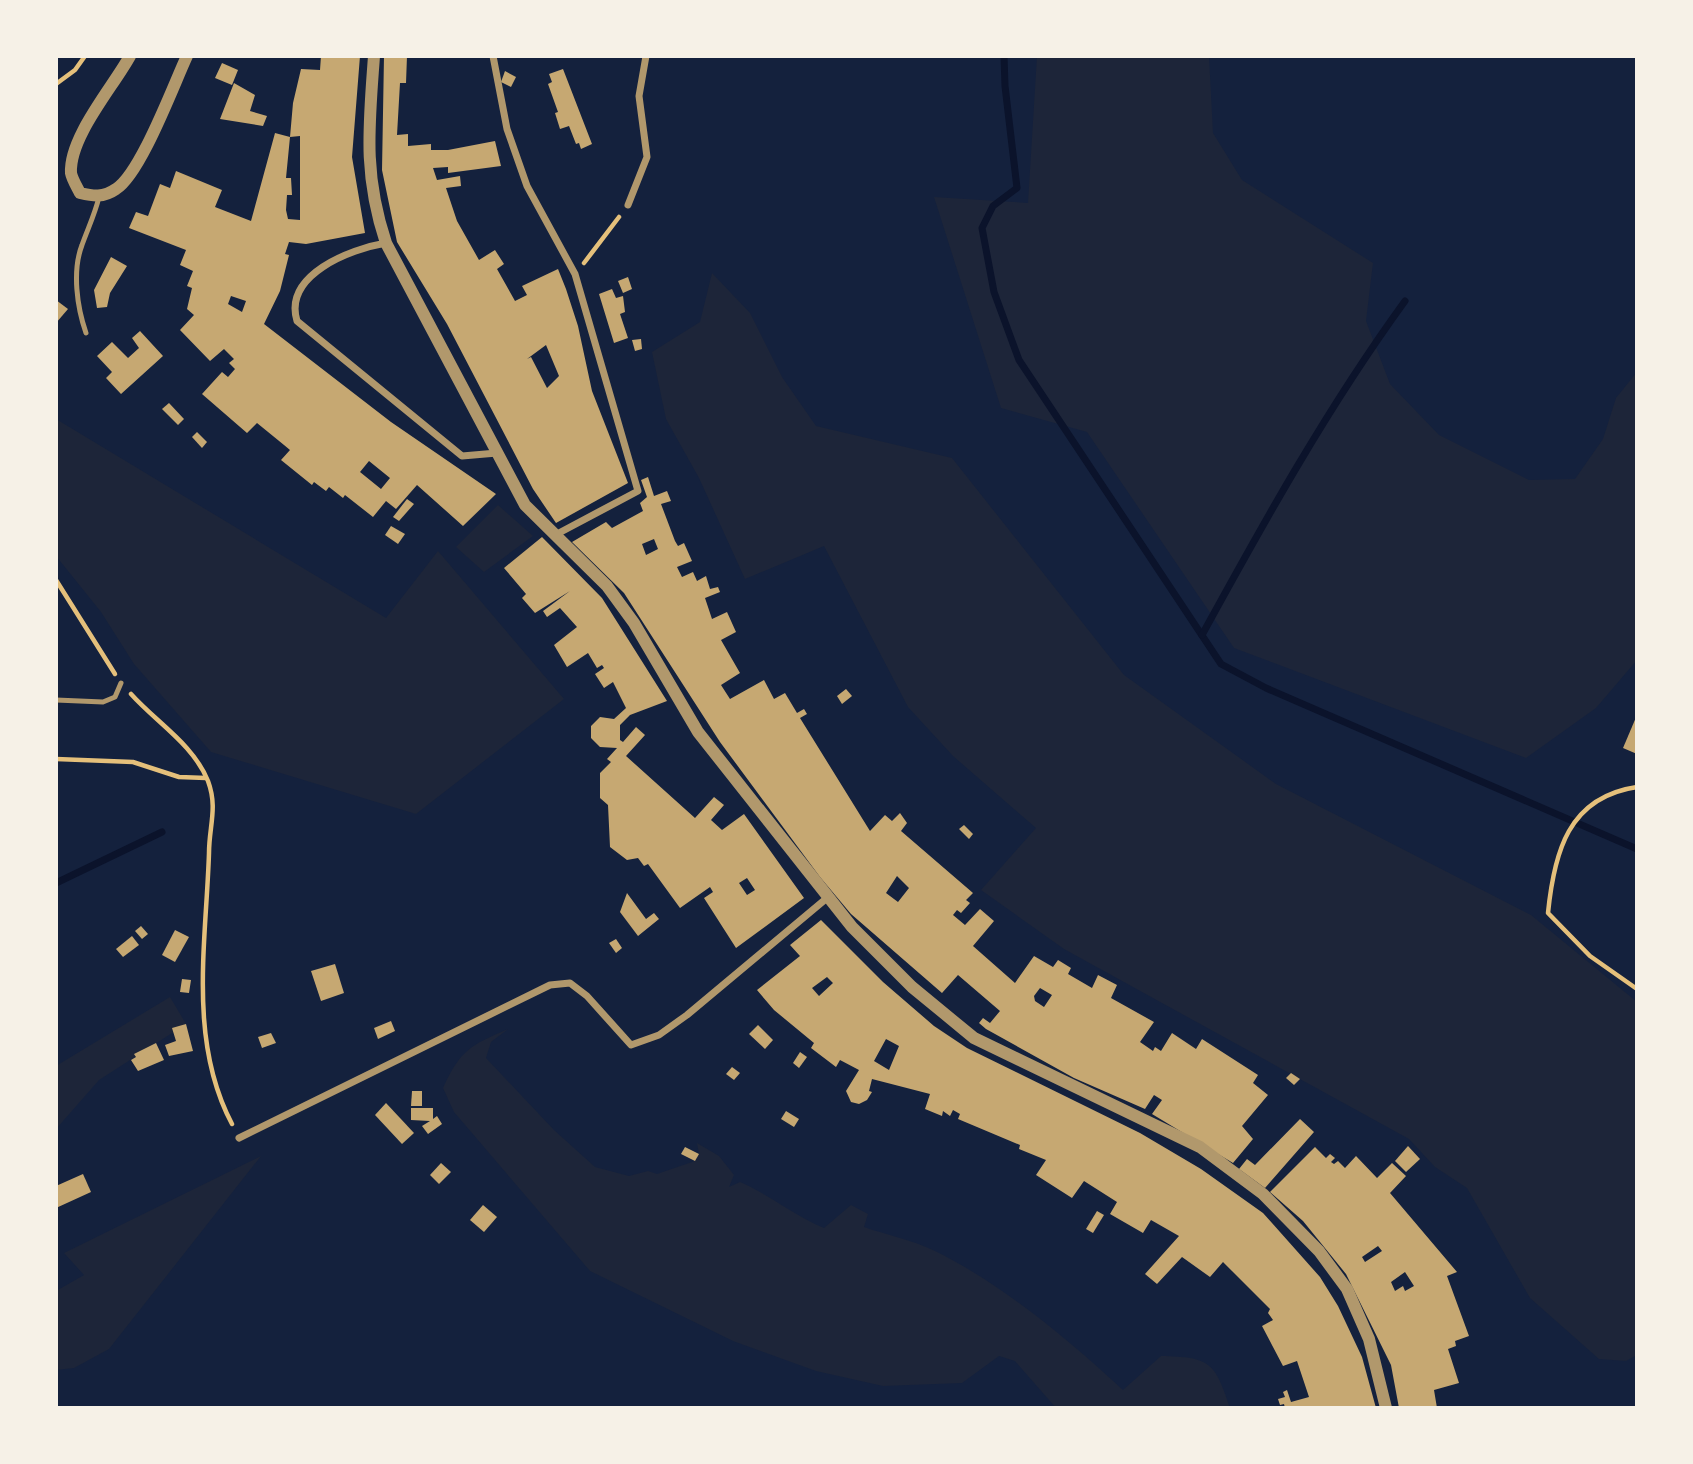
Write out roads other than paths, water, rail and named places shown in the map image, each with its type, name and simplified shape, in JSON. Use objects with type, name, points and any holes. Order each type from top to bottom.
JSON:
[{"type":"street","points":[[130,56],[88,122],[74,152],[71,174],[80,193],[99,197],[117,189],[135,166],[187,56]]},
{"type":"street","points":[[374,56],[367,166],[374,210],[386,243],[525,505],[607,586],[634,623],[698,732],[827,898],[912,987],[974,1038],[1200,1147],[1263,1194],[1319,1251],[1347,1289],[1369,1339],[1386,1408]]},
{"type":"street","points":[[493,56],[507,129],[527,186],[575,274],[638,491],[557,534]]},
{"type":"street","points":[[628,205],[647,157],[639,96],[646,56]]},
{"type":"street","points":[[386,243],[363,247],[326,265],[303,286],[296,299],[294,311],[298,321],[462,456],[497,453]]},
{"type":"street","points":[[239,1138],[550,985],[570,983],[587,996],[631,1045],[659,1035],[687,1015],[827,898]]},
{"type":"lane","points":[[86,333],[80,314],[77,268],[81,246],[99,197]]},
{"type":"lane","points":[[56,701],[103,702],[115,697],[121,683]]},
{"type":"waterway","points":[[1004,56],[1017,188],[993,206],[982,228],[994,292],[1019,360],[1221,664],[1266,688],[1637,849]]},
{"type":"waterway","points":[[1202,635],[1324,423],[1405,301]]},
{"type":"waterway","points":[[56,883],[162,832]]}]
